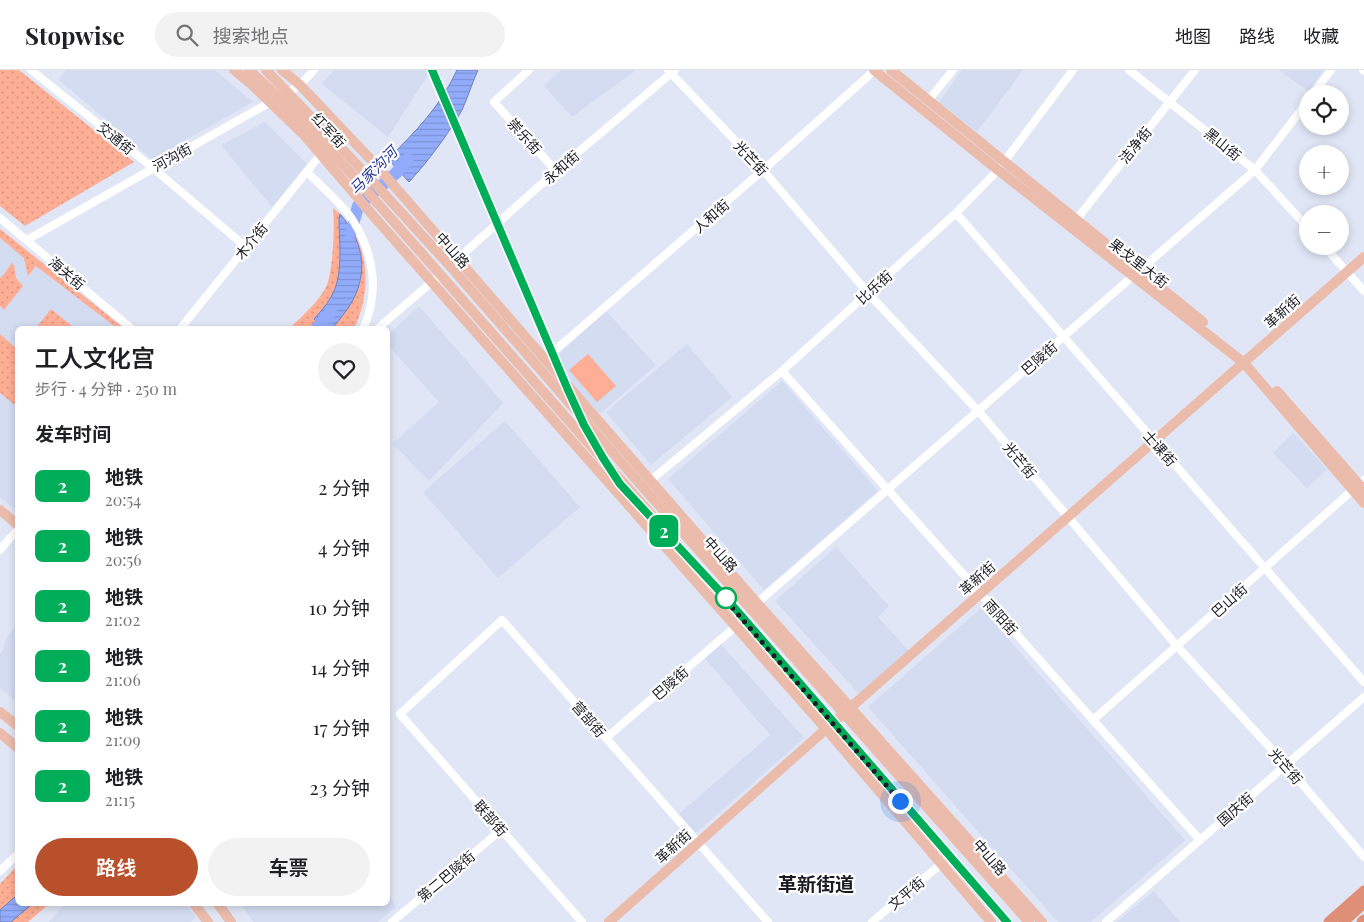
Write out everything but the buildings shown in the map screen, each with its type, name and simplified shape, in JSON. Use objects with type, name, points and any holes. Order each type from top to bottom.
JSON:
[{"type":"highway","points":[[1328,922],[1364,891]]},
{"type":"highway","points":[[1343,922],[1364,903]]},
{"type":"main road","name":"红军街","points":[[234,70],[304,134],[321,154],[354,185]]},
{"type":"main road","name":"红军街","points":[[249,70],[298,117],[354,185]]},
{"type":"main road","name":"红军街","points":[[266,70],[393,204]]},
{"type":"main road","name":"红军街","points":[[282,70],[300,86],[376,165],[757,604],[847,711]]},
{"type":"main road","name":"果戈里大街","points":[[874,70],[1001,166],[1247,361],[1360,486],[1364,503]]},
{"type":"main road","name":"果戈里大街","points":[[891,70],[1001,166],[1076,220],[1136,273]]},
{"type":"main road","points":[[346,135],[366,174]]},
{"type":"main road","points":[[354,185],[735,627],[829,726],[941,864],[991,922]]},
{"type":"main road","name":"中山路","points":[[393,204],[847,711],[1029,922]]},
{"type":"main road","name":"革新街","points":[[609,922],[1364,256]]},
{"type":"main road","name":"中山路","points":[[436,278],[685,553],[829,726],[1006,922]]},
{"type":"main road","points":[[0,510],[15,522]]},
{"type":"main road","points":[[847,711],[1042,922]]},
{"type":"main road","points":[[0,712],[15,724]]},
{"type":"main road","points":[[0,733],[15,746]]},
{"type":"main road","points":[[196,906],[208,922]]},
{"type":"main road","points":[[219,906],[231,922]]},
{"type":"street","name":"交通街","points":[[31,70],[153,168],[246,247]]},
{"type":"street","name":"河沟街","points":[[27,240],[300,86],[314,70]]},
{"type":"street","name":"崇乐街","points":[[529,70],[494,102],[556,170]]},
{"type":"street","name":"人和街","points":[[545,359],[763,170],[874,70]]},
{"type":"street","points":[[928,101],[952,70]]},
{"type":"street","name":"比乐街","points":[[650,481],[782,371],[956,213],[1001,166],[1073,70]]},
{"type":"street","name":"黑山街","points":[[1129,70],[1255,170],[1299,218]]},
{"type":"street","name":"洁净街","points":[[1076,220],[1195,70]]},
{"type":"street","points":[[1320,85],[1331,70]]},
{"type":"street","name":"光芒街","points":[[671,71],[763,170],[868,293],[978,411],[1177,646],[1286,765],[1364,857]]},
{"type":"street","name":"永和街","points":[[450,266],[556,170],[671,71]]},
{"type":"street","name":"巴陵街","points":[[757,604],[1255,170],[1299,113]]},
{"type":"street","name":"木介街","points":[[182,326],[321,154]]},
{"type":"street","points":[[307,172],[352,218],[367,248],[373,271],[373,297],[365,326]]},
{"type":"street","name":"士课街","points":[[956,213],[1364,682]]},
{"type":"street","name":"海关街","points":[[0,218],[128,326]]},
{"type":"street","points":[[1332,255],[1364,292]]},
{"type":"street","points":[[380,326],[436,278]]},
{"type":"street","name":"雨阳街","points":[[782,371],[1200,840]]},
{"type":"street","name":"巴山街","points":[[1093,720],[1360,486]]},
{"type":"street","points":[[0,550],[15,532]]},
{"type":"street","name":"营部街","points":[[400,714],[502,620],[768,922]]},
{"type":"street","name":"巴陵街","points":[[606,738],[735,627]]},
{"type":"street","name":"国庆街","points":[[1106,922],[1364,697]]},
{"type":"street","name":"联部街","points":[[400,714],[582,922]]},
{"type":"street","name":"第二巴陵街","points":[[392,922],[501,830]]},
{"type":"street","points":[[0,871],[15,857]]},
{"type":"street","name":"文平街","points":[[872,922],[941,864]]},
{"type":"shaded area","points":[[0,70],[19,70],[134,162],[25,226],[0,206]]},
{"type":"shaded area","points":[[66,70],[215,70],[253,102],[152,159],[59,80]]},
{"type":"shaded area","points":[[334,70],[431,70],[388,137],[322,84]]},
{"type":"shaded area","points":[[561,70],[635,71],[572,117],[544,86]]},
{"type":"shaded area","points":[[962,70],[1023,70],[977,132],[939,102]]},
{"type":"shaded area","points":[[1279,70],[1324,70],[1313,85],[1300,85]]},
{"type":"shaded area","points":[[265,122],[307,164],[272,207],[221,145]]},
{"type":"shaded area","points":[[333,208],[355,233],[361,248],[364,264],[364,298],[355,326],[292,326],[315,303],[327,285],[331,269],[334,225]]},
{"type":"shaded area","points":[[0,229],[121,326],[15,326],[15,509],[0,497]]},
{"type":"shaded area","points":[[0,229],[121,326],[114,326],[36,266],[28,276],[24,258],[0,238]]},
{"type":"shaded area","points":[[12,263],[16,278],[23,286],[4,310],[0,306],[0,277]]},
{"type":"shaded area","points":[[419,306],[503,403],[429,481],[393,444],[439,402],[390,347],[390,333]]},
{"type":"shaded area","points":[[51,309],[72,326],[37,326]]},
{"type":"shaded area","points":[[606,311],[656,365],[600,414],[551,361]]},
{"type":"shaded area","points":[[0,334],[15,347],[15,405],[0,393]]},
{"type":"shaded area","points":[[687,344],[732,397],[651,465],[606,412]]},
{"type":"shaded area","points":[[588,354],[616,386],[597,402],[569,370]]},
{"type":"shaded area","points":[[782,381],[878,491],[764,590],[668,479]]},
{"type":"shaded area","points":[[505,421],[580,507],[498,578],[423,492]]},
{"type":"shaded area","points":[[1293,433],[1327,469],[1307,488],[1273,453]]},
{"type":"shaded area","points":[[836,547],[889,606],[878,617],[909,651],[860,695],[775,601]]},
{"type":"shaded area","points":[[981,608],[1185,840],[1091,922],[1058,922],[868,707]]},
{"type":"shaded area","points":[[15,628],[15,700],[0,688],[0,654],[5,640]]},
{"type":"shaded area","points":[[720,643],[804,738],[696,833],[679,814],[770,735],[703,656]]},
{"type":"shaded area","points":[[15,868],[15,906],[47,906],[28,922],[0,922],[0,884]]},
{"type":"shaded area","points":[[1154,891],[1180,922],[1117,922]]},
{"type":"shaded area","points":[[390,896],[396,907],[378,922],[253,922],[242,906],[390,906]]},
{"type":"shaded area","points":[[63,906],[187,906],[196,917],[191,922],[49,922]]},
{"type":"water","points":[[457,70],[478,70],[456,120],[437,148],[409,182],[388,159],[435,107]]},
{"type":"water","points":[[340,214],[354,234],[358,244],[362,266],[361,277],[353,300],[334,326],[322,326],[314,319],[329,300],[338,279],[340,259]]},
{"type":"water","points":[[15,897],[15,906],[30,906],[11,922],[0,922],[0,910]]},
{"type":"waterway","name":"马家沟河","points":[[351,233],[358,206],[396,173],[408,159]]},
{"type":"waterway","name":"马家沟河","points":[[319,326],[331,312]]},
{"type":"metro line","name":"2","points":[[432,70],[568,390],[584,425],[620,484],[726,598],[1007,922]]},
{"type":"district","name":"革新街道","points":[[816,883]]},
{"type":"route","points":[[726,598],[723,597],[900,801]]}]
